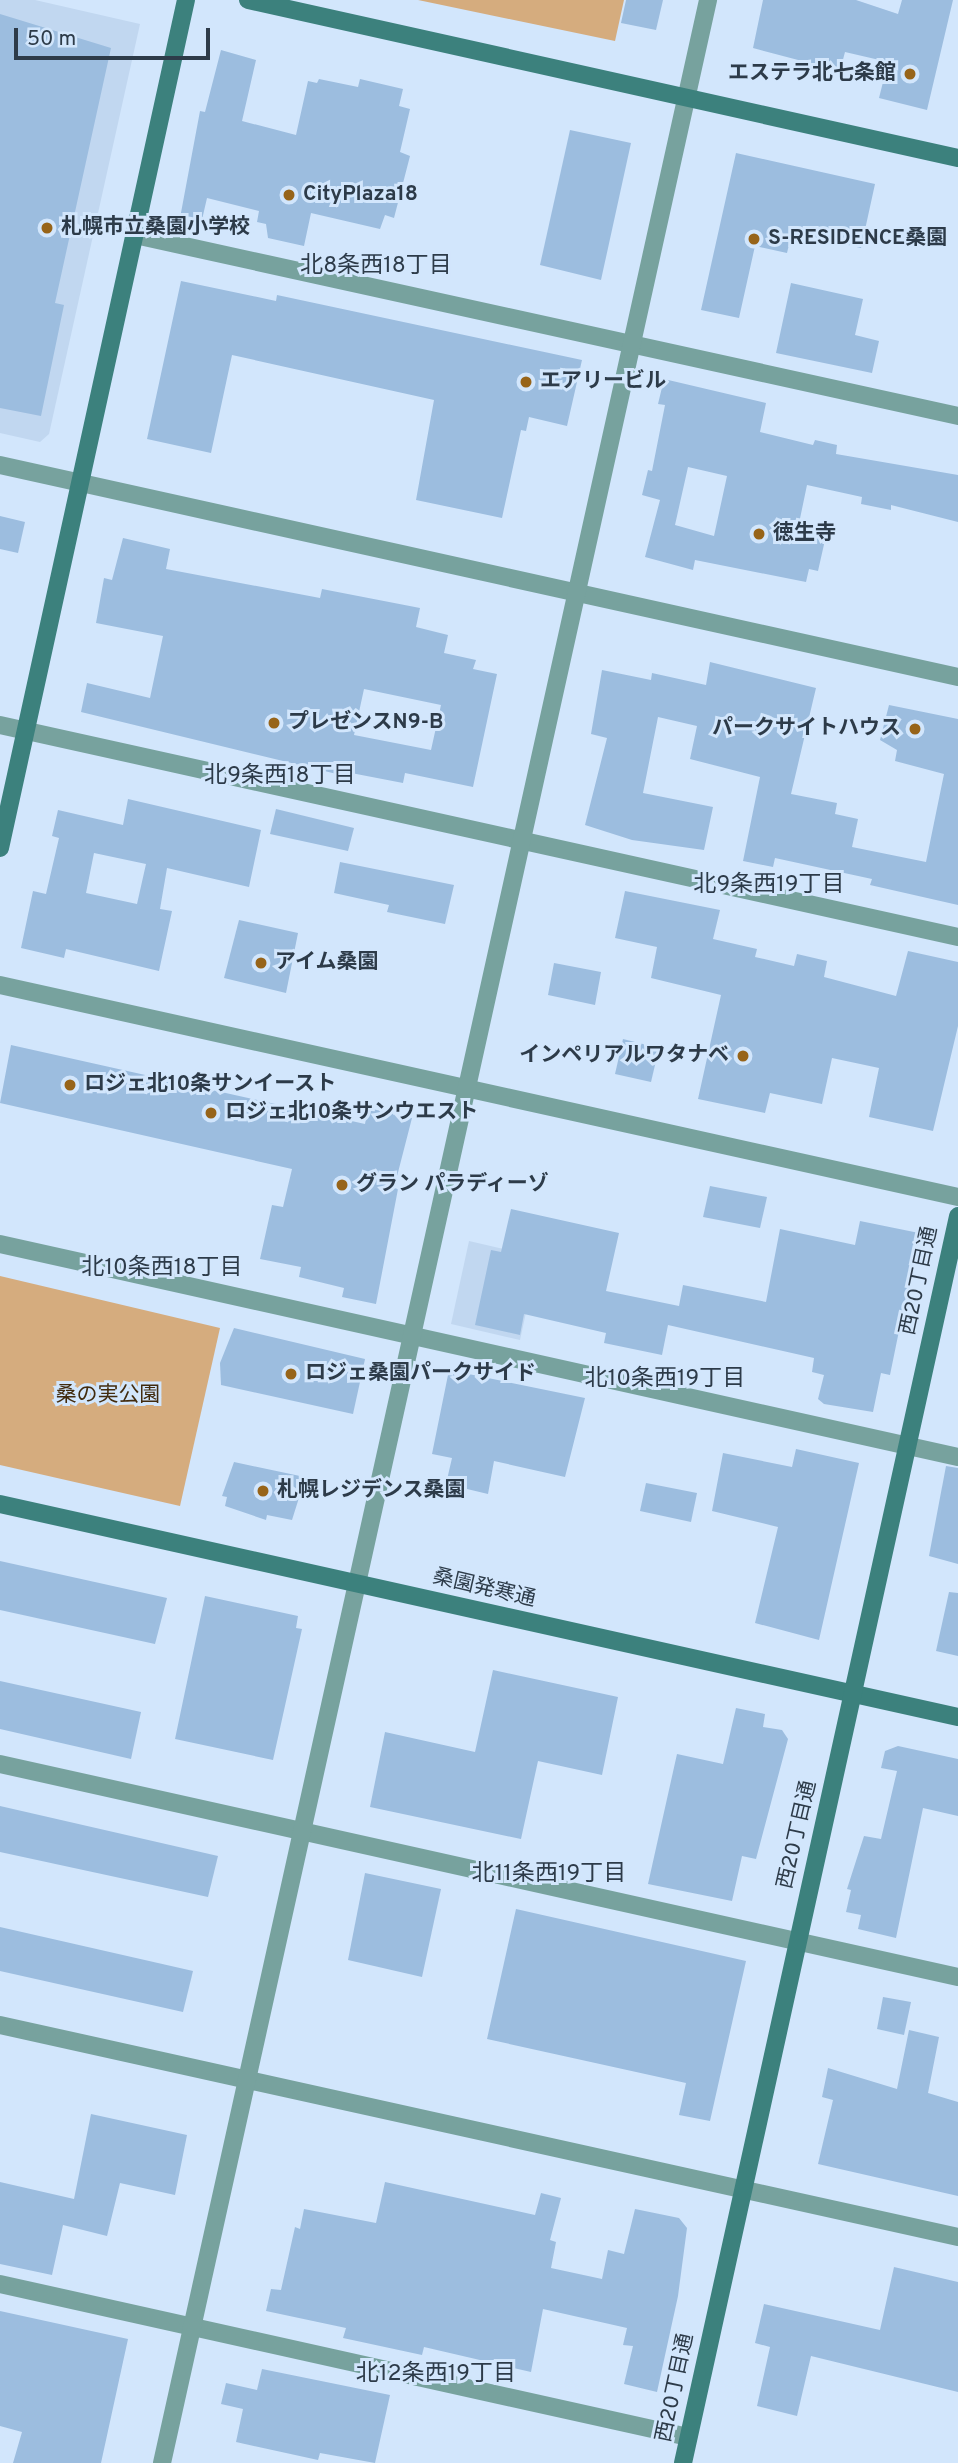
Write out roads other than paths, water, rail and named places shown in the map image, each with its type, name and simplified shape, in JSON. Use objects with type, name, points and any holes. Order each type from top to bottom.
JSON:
[{"type":"street","points":[[0,848],[186,0]]},
{"type":"street","points":[[248,0],[958,158]]},
{"type":"street","points":[[162,2463],[708,0]]},
{"type":"street","points":[[135,235],[958,416]]},
{"type":"street","points":[[0,465],[958,677]]},
{"type":"street","points":[[0,724],[958,937]]},
{"type":"street","points":[[0,985],[958,1197]]},
{"type":"street","name":"西20丁目通","points":[[683,2463],[958,1216]]},
{"type":"street","points":[[0,1244],[958,1457]]},
{"type":"street","name":"桑園発寒通","points":[[0,1504],[958,1717]]},
{"type":"street","points":[[0,1763],[958,1977]]},
{"type":"street","points":[[0,2025],[958,2237]]},
{"type":"street","points":[[0,2284],[688,2437]]},
{"type":"place","name":"エステラ北七条館","points":[[910,74]]},
{"type":"place","name":"CityPlaza18","points":[[289,195]]},
{"type":"place","name":"札幌市立桑園小学校","points":[[47,228]]},
{"type":"place","name":"S-RESIDENCE桑園","points":[[754,239]]},
{"type":"place","name":"エアリービル","points":[[526,382]]},
{"type":"place","name":"徳生寺","points":[[759,534]]},
{"type":"place","name":"プレゼンスN9-B","points":[[274,723]]},
{"type":"place","name":"パークサイトハウス","points":[[915,729]]},
{"type":"place","name":"アイム桑園","points":[[261,963]]},
{"type":"place","name":"インペリアルワタナベ","points":[[743,1056]]},
{"type":"place","name":"ロジェ北10条サンイースト","points":[[70,1085]]},
{"type":"place","name":"ロジェ北10条サンウエスト","points":[[211,1113]]},
{"type":"place","name":"グラン パラディーゾ","points":[[342,1185]]},
{"type":"place","name":"ロジェ桑園パークサイド","points":[[291,1374]]},
{"type":"place","name":"札幌レジデンス桑園","points":[[263,1491]]},
{"type":"district","name":"北8条西18丁目","points":[[376,267]]},
{"type":"district","name":"北9条西18丁目","points":[[280,777]]},
{"type":"district","name":"北9条西19丁目","points":[[769,886]]},
{"type":"district","name":"北10条西18丁目","points":[[162,1269]]},
{"type":"district","name":"北10条西19丁目","points":[[665,1380]]},
{"type":"district","name":"北11条西19丁目","points":[[549,1875]]},
{"type":"district","name":"北12条西19丁目","points":[[436,2375]]},
{"type":"park label","name":"桑の実公園","points":[[108,1396]]}]
